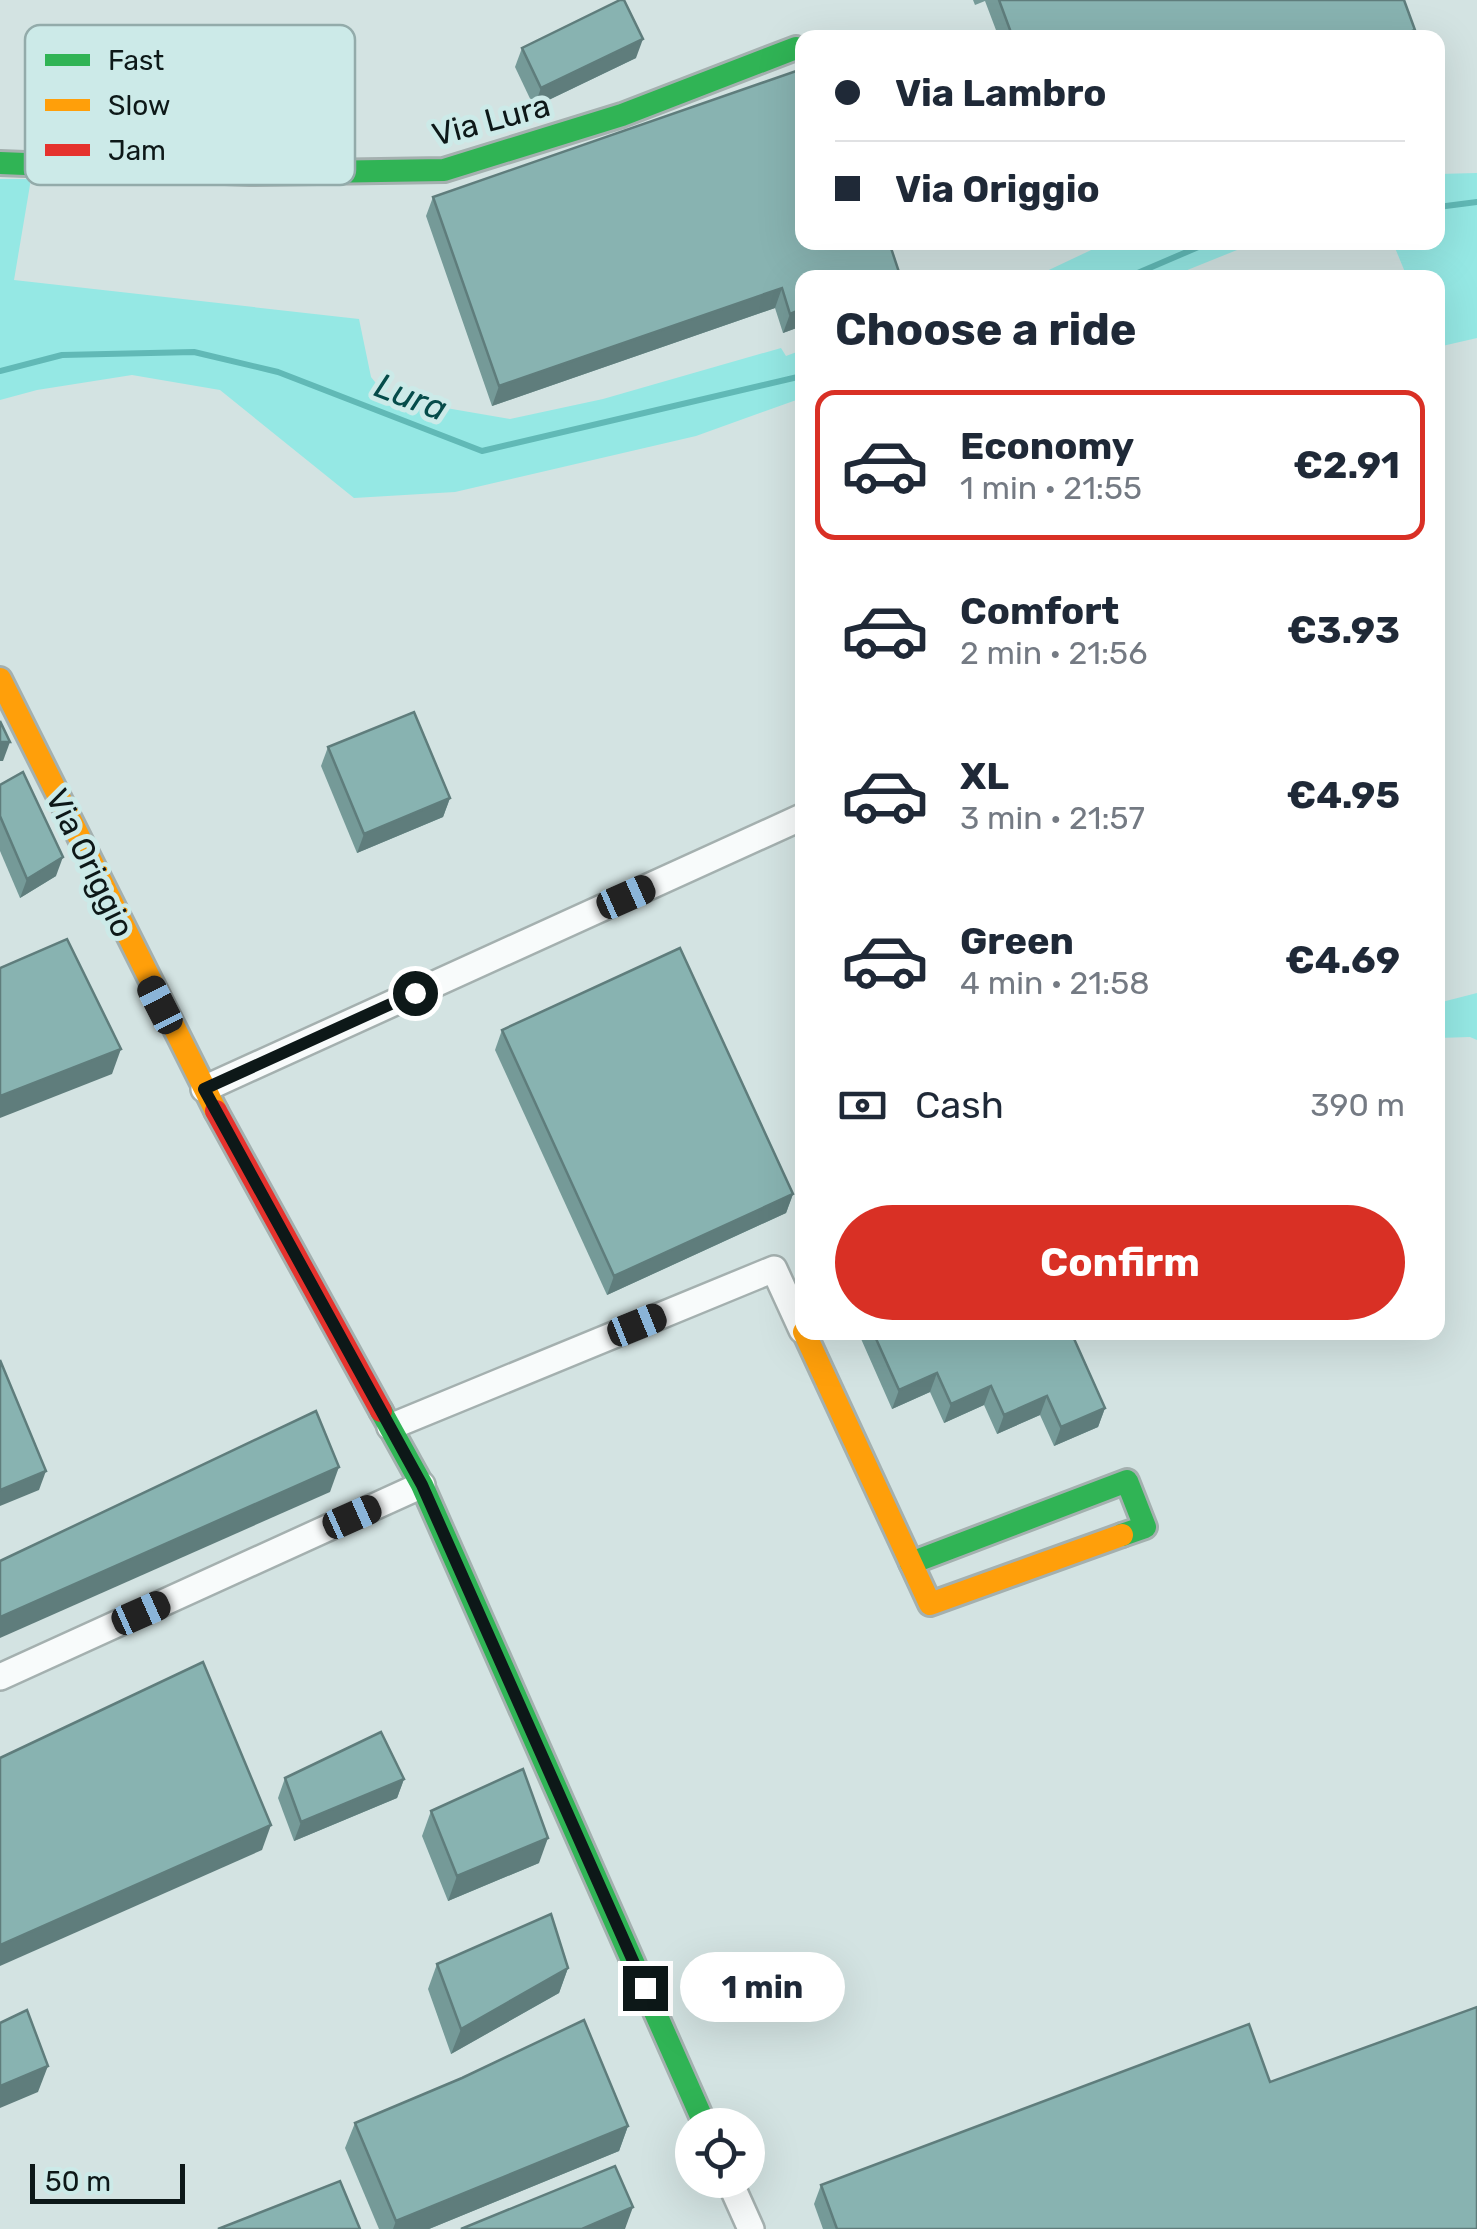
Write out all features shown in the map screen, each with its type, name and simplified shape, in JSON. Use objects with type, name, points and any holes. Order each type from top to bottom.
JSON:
[{"type":"street","name":"Via Lura","points":[[355,171],[444,170],[622,115],[795,48]]},
{"type":"street","name":"Via Origgio","points":[[0,678],[204,1089],[422,1485],[697,2108]]},
{"type":"street","points":[[204,1089],[795,820]]},
{"type":"street","points":[[390,1427],[774,1269],[795,1314]]},
{"type":"street","points":[[807,1340],[930,1604],[1145,1527],[1128,1481],[911,1563]]},
{"type":"street","points":[[0,1677],[422,1485]]},
{"type":"street","points":[[737,2198],[751,2229]]},
{"type":"shaded area","points":[[1477,173],[1477,338],[1445,345],[1445,270],[1404,270],[1396,250],[1445,250],[1445,174]]},
{"type":"shaded area","points":[[0,179],[25,179],[25,185],[30,185],[14,280],[359,319],[371,377],[388,398],[510,419],[603,399],[781,348],[786,356],[795,353],[795,401],[696,436],[455,492],[354,498],[220,390],[132,375],[0,400]]},
{"type":"shaded area","points":[[1091,250],[1237,250],[1187,270],[1049,270]]},
{"type":"shaded area","points":[[1477,993],[1477,1040],[1445,1038],[1445,1001]]},
{"type":"building","points":[[624,0],[643,39],[541,88],[522,48]]},
{"type":"building","points":[[999,0],[1404,0],[1415,30],[1010,30]]},
{"type":"building","points":[[795,71],[795,250],[892,250],[898,270],[795,270],[795,312],[790,314],[782,288],[499,386],[433,197]]},
{"type":"building","points":[[414,712],[450,798],[364,834],[328,747]]},
{"type":"building","points":[[0,721],[10,742],[0,742]]},
{"type":"building","points":[[23,772],[63,857],[27,879],[0,816],[0,785]]},
{"type":"building","points":[[67,939],[121,1049],[0,1096],[0,968]]},
{"type":"building","points":[[680,948],[793,1194],[614,1276],[502,1030]]},
{"type":"building","points":[[877,1340],[1075,1340],[1105,1408],[1061,1427],[1047,1396],[1004,1415],[991,1386],[951,1404],[937,1373],[899,1390]]},
{"type":"building","points":[[0,1360],[46,1471],[0,1490]]},
{"type":"building","points":[[316,1411],[339,1467],[0,1617],[0,1561]]},
{"type":"building","points":[[203,1662],[271,1825],[0,1945],[0,1758]]},
{"type":"building","points":[[381,1732],[404,1779],[301,1822],[285,1778]]},
{"type":"building","points":[[523,1769],[548,1838],[457,1876],[431,1811]]},
{"type":"building","points":[[551,1914],[568,1968],[461,2029],[437,1964]]},
{"type":"building","points":[[1477,2007],[1477,2229],[837,2229],[821,2185],[1249,2024],[1270,2082]]},
{"type":"building","points":[[27,2010],[48,2066],[0,2086],[0,2023]]},
{"type":"building","points":[[584,2020],[628,2126],[396,2221],[355,2123]]},
{"type":"building","points":[[615,2166],[633,2207],[582,2229],[461,2229]]},
{"type":"building","points":[[340,2181],[360,2229],[218,2229]]},
{"type":"waterway","name":"Lura","points":[[1445,206],[1477,202]]},
{"type":"waterway","name":"Lura","points":[[1145,270],[1191,250]]},
{"type":"waterway","name":"Lura","points":[[0,371],[62,355],[194,352],[278,372],[482,451],[795,378]]},
{"type":"traffic: fast","points":[[355,171],[444,170],[622,115],[795,48]]},
{"type":"traffic: fast","points":[[0,163],[25,164]]},
{"type":"traffic: fast","points":[[381,1411],[422,1485],[697,2108]]},
{"type":"traffic: fast","points":[[911,1563],[1127,1481],[1145,1527],[1122,1535]]},
{"type":"traffic: slow","points":[[0,679],[216,1111]]},
{"type":"traffic: slow","points":[[808,1340],[930,1604],[1122,1535]]},
{"type":"traffic: jam","points":[[216,1111],[381,1411]]},
{"type":"route","points":[[415,993],[204,1089],[422,1485],[645,1988]]}]
